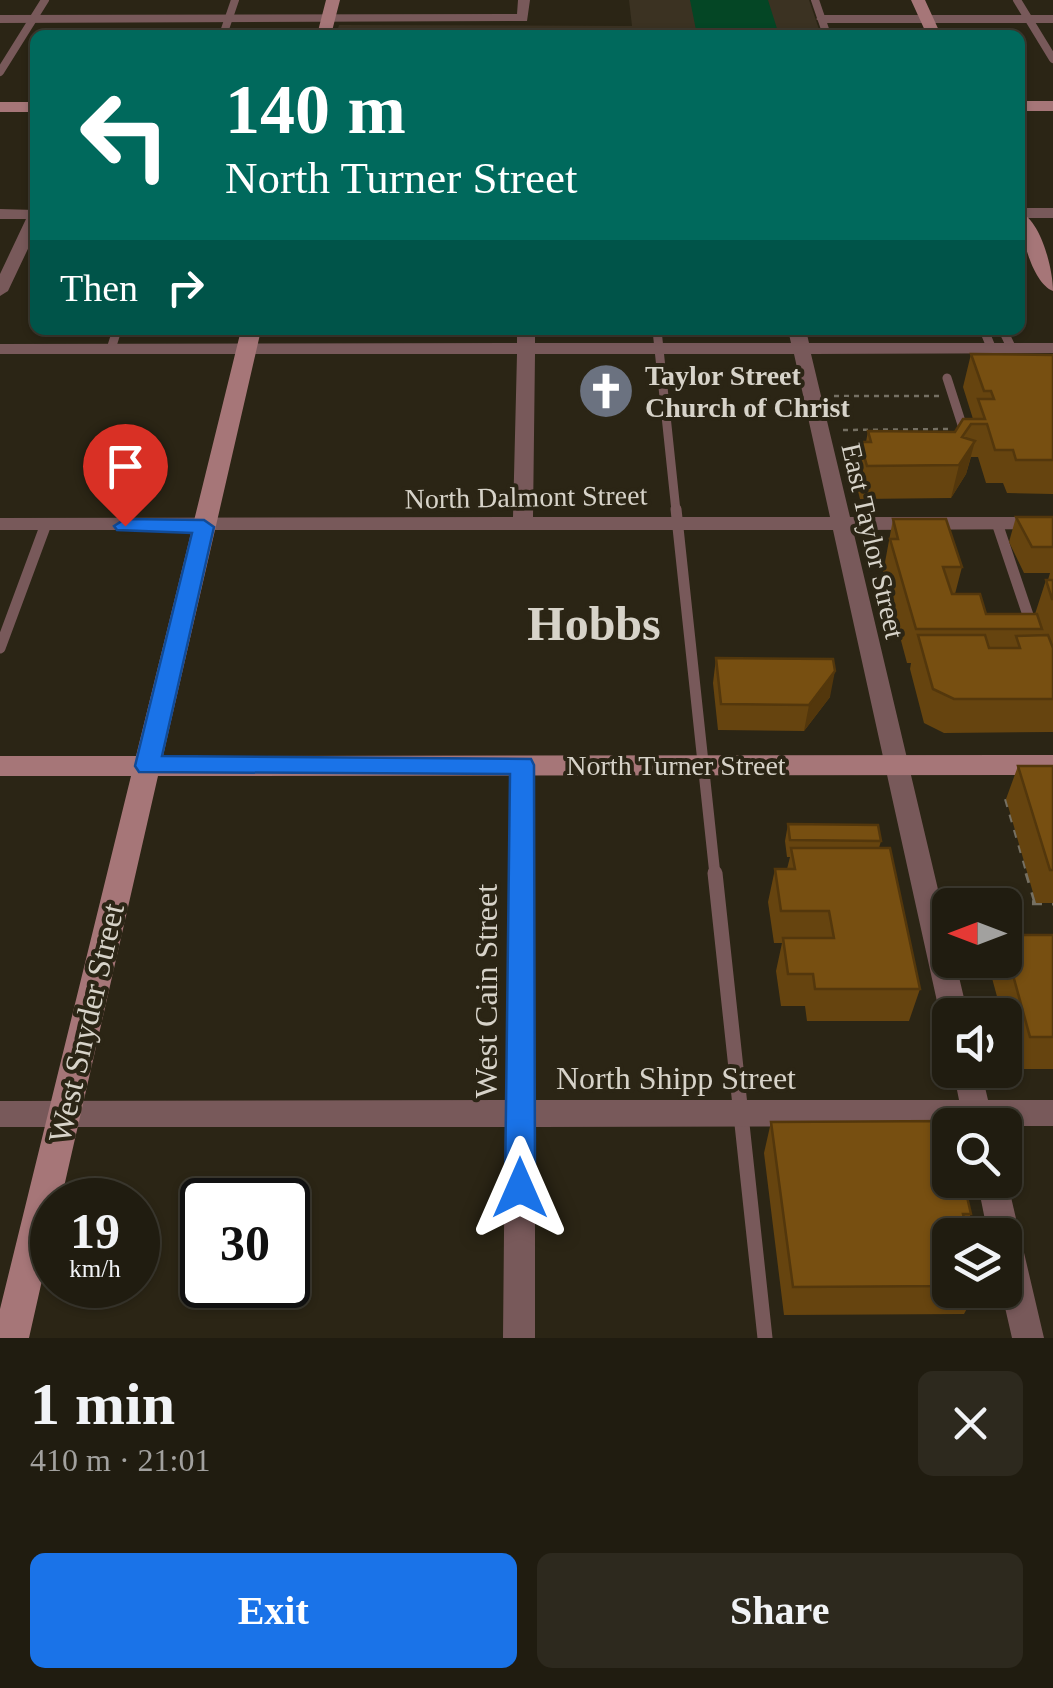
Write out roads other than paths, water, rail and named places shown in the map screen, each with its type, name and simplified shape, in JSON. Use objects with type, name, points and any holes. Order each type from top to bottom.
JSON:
[{"type":"street","points":[[123,30],[138,0]]},
{"type":"street","points":[[325,30],[333,0]]},
{"type":"street","points":[[0,19],[524,18],[524,0]]},
{"type":"street","points":[[918,0],[932,30]]},
{"type":"street","points":[[822,19],[1053,19]]},
{"type":"street","points":[[1025,106],[1053,106]]},
{"type":"street","points":[[0,107],[30,107]]},
{"type":"street","points":[[1025,215],[1053,213]]},
{"type":"street","points":[[0,214],[30,216]]},
{"type":"street","points":[[1025,226],[1053,285]]},
{"type":"street","points":[[0,291],[30,227]]},
{"type":"street","points":[[0,349],[111,349],[249,340],[658,338],[1053,348]]},
{"type":"street","points":[[522,526],[526,339]]},
{"type":"street","name":"East Taylor Street","points":[[798,339],[950,998]]},
{"type":"street","name":"West Snyder Street","points":[[11,1338],[249,340]]},
{"type":"street","name":"North Dalmont Street","points":[[0,524],[204,527],[1053,523]]},
{"type":"street","name":"West Cain Street","points":[[519,1338],[522,765]]},
{"type":"street","name":"North Turner Street","points":[[0,766],[1053,765]]},
{"type":"street","name":"North Shipp Street","points":[[0,1114],[742,1113],[932,1118]]},
{"type":"street","name":"North Shipp Street","points":[[1022,1115],[1053,1113]]},
{"type":"street","points":[[1021,1308],[1028,1338]]},
{"type":"lane","points":[[0,72],[44,0]]},
{"type":"lane","points":[[225,30],[235,0]]},
{"type":"lane","points":[[814,0],[826,30]]},
{"type":"lane","points":[[1017,0],[1053,59]]},
{"type":"lane","points":[[111,349],[115,335]]},
{"type":"lane","points":[[658,338],[764,1338]]},
{"type":"lane","points":[[947,378],[965,430],[963,449]]},
{"type":"lane","points":[[996,523],[1034,633]]},
{"type":"lane","points":[[0,648],[46,524]]},
{"type":"place","name":"Taylor Street Church of Christ","points":[[606,391]]},
{"type":"district","name":"Hobbs","points":[[594,623]]}]
